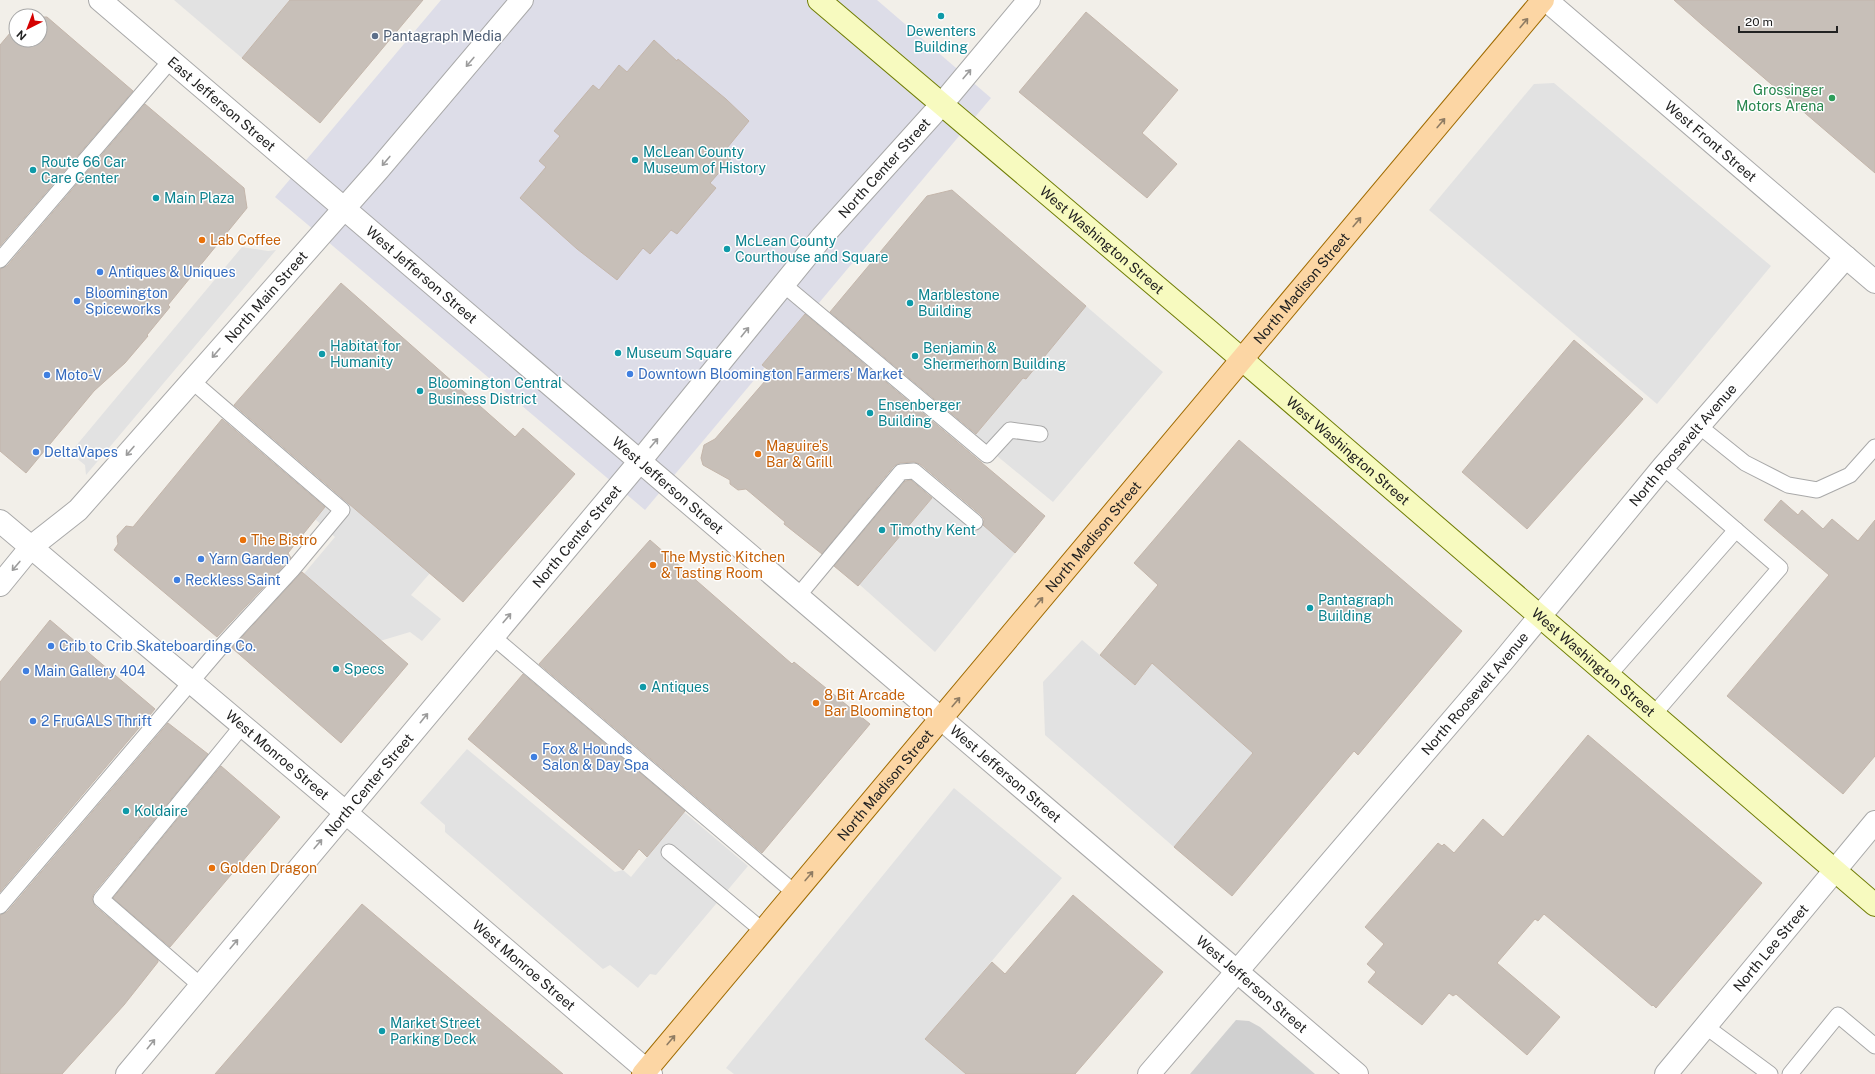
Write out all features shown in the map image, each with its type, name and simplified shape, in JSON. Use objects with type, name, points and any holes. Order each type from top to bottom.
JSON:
[{"type":"main road","name":"West Washington Street","points":[[819,0],[1540,615],[1875,905]]},
{"type":"main road","name":"North Madison Street","points":[[647,1073],[763,931],[1543,0]]},
{"type":"street","name":"East Jefferson Street","points":[[100,0],[344,208]]},
{"type":"street","name":"North Main Street","points":[[0,585],[31,547],[78,510],[379,169],[522,0]]},
{"type":"street","name":"North Center Street","points":[[127,1074],[640,461],[822,237],[942,104],[1030,0]]},
{"type":"street","name":"West Front Street","points":[[1546,0],[1875,282]]},
{"type":"street","name":"West Jefferson Street","points":[[344,208],[1357,1074]]},
{"type":"street","name":"North Roosevelt Avenue","points":[[1149,1074],[1236,970],[1503,661],[1663,468],[1846,257]]},
{"type":"street","name":"West Monroe Street","points":[[0,521],[190,683],[345,812],[647,1073]]},
{"type":"street","name":"North Lee Street","points":[[1666,1074],[1875,822]]},
{"type":"lane","points":[[0,260],[171,60]]},
{"type":"lane","points":[[784,284],[987,455],[1010,430],[1040,434]]},
{"type":"lane","points":[[0,906],[190,683],[292,570],[342,510],[192,381]]},
{"type":"lane","points":[[1699,426],[1745,463],[1788,485],[1817,490],[1850,475],[1875,448]]},
{"type":"lane","points":[[1654,714],[1780,568],[1663,468]]},
{"type":"lane","points":[[798,596],[902,472],[914,471],[975,522]]},
{"type":"lane","points":[[1609,675],[1736,530]]},
{"type":"lane","points":[[492,636],[795,893]]},
{"type":"lane","points":[[200,985],[101,899],[242,726]]},
{"type":"lane","points":[[668,852],[763,931]]},
{"type":"lane","points":[[1790,1074],[1838,1016],[1875,1046]]},
{"type":"lane","points":[[1706,1026],[1770,1074]]},
{"type":"shaded area","points":[[174,0],[290,0],[242,58]]},
{"type":"shaded area","name":"Museum Square","points":[[441,0],[877,0],[991,98],[645,510],[275,197]]},
{"type":"shaded area","points":[[1554,83],[1771,266],[1657,404],[1429,210],[1534,84]]},
{"type":"shaded area","points":[[242,247],[268,251],[276,250],[86,475],[85,465],[70,453]]},
{"type":"shaded area","points":[[1086,306],[1163,372],[1053,502],[974,437],[1003,401],[1004,361],[1026,379]]},
{"type":"shaded area","points":[[941,488],[1015,553],[935,652],[859,584]]},
{"type":"shaded area","points":[[338,492],[430,573],[411,595],[441,619],[422,641],[410,632],[380,641],[303,575],[335,537],[315,519]]},
{"type":"shaded area","points":[[1082,640],[1135,685],[1152,663],[1253,753],[1174,847],[1045,735],[1043,682]]},
{"type":"shaded area","points":[[467,749],[615,872],[623,870],[631,877],[684,812],[748,866],[656,975],[650,974],[638,988],[610,965],[603,969],[445,832],[445,825],[420,803]]},
{"type":"shaded area","points":[[954,788],[1062,878],[926,1039],[966,1074],[734,1074],[726,1068]]},
{"type":"shaded area","points":[[1236,1020],[1249,1021],[1260,1027],[1315,1074],[1190,1074]]},
{"type":"building","points":[[290,0],[423,0],[320,123],[242,58]]},
{"type":"building","name":"Grossinger Motors Arena","points":[[1674,0],[1875,0],[1875,173],[1701,24]]},
{"type":"building","points":[[1086,12],[1178,90],[1142,133],[1177,164],[1147,198],[1019,92]]},
{"type":"building","name":"Route 66 Car Care Center","points":[[48,18],[133,91],[0,246],[0,45],[8,36],[8,48],[48,48]]},
{"type":"building","name":"McLean County Museum of History","points":[[654,40],[677,61],[678,59],[726,99],[749,121],[723,153],[731,159],[710,183],[716,188],[677,234],[671,230],[650,254],[643,248],[617,280],[577,249],[520,198],[546,167],[539,161],[560,136],[554,131],[593,85],[599,90],[619,65],[627,72]]},
{"type":"building","points":[[145,104],[244,188],[247,208],[168,305],[170,307],[147,335],[148,336],[125,363],[94,391],[26,473],[0,451],[0,269],[7,266]]},
{"type":"building","points":[[952,190],[1086,306],[1026,379],[1023,378],[976,434],[830,312],[927,196]]},
{"type":"building","points":[[341,283],[515,437],[523,428],[575,474],[463,602],[234,405]]},
{"type":"building","points":[[805,314],[1045,516],[1015,553],[983,525],[984,519],[981,515],[920,464],[914,462],[900,463],[894,466],[822,554],[784,524],[785,522],[746,489],[738,490],[730,484],[730,480],[703,465],[701,458],[704,445],[715,439],[772,373],[762,365]]},
{"type":"building","points":[[1574,340],[1643,399],[1527,529],[1462,472]]},
{"type":"building","points":[[222,419],[325,507],[288,553],[291,558],[217,637],[114,550],[118,544],[117,536],[126,526],[133,527]]},
{"type":"building","name":"Pantagraph Building","points":[[1239,440],[1462,631],[1358,755],[1354,751],[1232,896],[1174,847],[1253,753],[1152,663],[1135,685],[1100,655],[1158,585],[1134,563]]},
{"type":"building","name":"Timothy Kent","points":[[911,480],[932,498],[858,586],[834,566],[905,481]]},
{"type":"building","points":[[1781,500],[1798,515],[1802,510],[1823,529],[1832,519],[1858,541],[1875,520],[1875,756],[1843,794],[1727,696],[1829,575],[1764,520]]},
{"type":"building","points":[[650,540],[792,664],[794,662],[870,724],[762,853],[539,664]]},
{"type":"building","points":[[302,572],[408,664],[341,743],[232,648]]},
{"type":"building","points":[[50,620],[155,709],[0,892],[0,682]]},
{"type":"building","points":[[523,674],[685,811],[647,857],[639,849],[623,870],[468,739]]},
{"type":"building","points":[[168,723],[208,754],[94,893],[92,898],[95,906],[158,960],[158,962],[124,1005],[62,1074],[0,1074],[0,915],[7,912]]},
{"type":"building","points":[[1588,735],[1762,883],[1656,1008],[1544,914],[1538,921],[1535,919],[1497,963],[1560,1017],[1527,1055],[1456,994],[1453,996],[1449,993],[1422,1025],[1368,982],[1376,972],[1367,964],[1384,944],[1365,927],[1438,843],[1442,846],[1444,844],[1454,853],[1483,819],[1503,837]]},
{"type":"building","points":[[221,766],[280,817],[170,947],[113,898]]},
{"type":"building","points":[[1073,895],[1163,972],[1075,1074],[966,1074],[925,1039],[992,962],[1005,974]]},
{"type":"building","name":"Market Street Parking Deck","points":[[362,904],[429,961],[563,1074],[215,1074]]},
{"type":"place","name":"Dewenters Building","points":[[941,16]]},
{"type":"place","name":"Pantagraph Media","points":[[375,36]]},
{"type":"place","name":"Grossinger Motors Arena","points":[[1832,98]]},
{"type":"place","name":"McLean County Museum of History","points":[[635,160]]},
{"type":"place","name":"Route 66 Car Care Center","points":[[33,170]]},
{"type":"place","name":"Main Plaza","points":[[156,198]]},
{"type":"place","name":"Lab Coffee","points":[[202,240]]},
{"type":"place","name":"McLean County Courthouse and Square","points":[[727,249]]},
{"type":"place","name":"Antiques & Uniques","points":[[100,272]]},
{"type":"place","name":"Bloomington Spiceworks","points":[[77,301]]},
{"type":"place","name":"Marblestone Building","points":[[910,303]]},
{"type":"place","name":"Museum Square","points":[[618,353]]},
{"type":"place","name":"Habitat for Humanity","points":[[322,354]]},
{"type":"place","name":"Benjamin & Shermerhorn Building","points":[[915,356]]},
{"type":"place","name":"Downtown Bloomington Farmers' Market","points":[[630,374]]},
{"type":"place","name":"Moto-V","points":[[47,375]]},
{"type":"place","name":"Bloomington Central Business District","points":[[420,391]]},
{"type":"place","name":"Ensenberger Building","points":[[870,413]]},
{"type":"place","name":"DeltaVapes","points":[[36,452]]},
{"type":"place","name":"Maguire's Bar & Grill","points":[[758,454]]},
{"type":"place","name":"Timothy Kent","points":[[882,530]]},
{"type":"place","name":"The Bistro","points":[[243,540]]},
{"type":"place","name":"Yarn Garden","points":[[201,559]]},
{"type":"place","name":"The Mystic Kitchen & Tasting Room","points":[[653,565]]},
{"type":"place","name":"Reckless Saint","points":[[177,580]]},
{"type":"place","name":"Pantagraph Building","points":[[1310,608]]},
{"type":"place","name":"Crib to Crib Skateboarding Co.","points":[[51,646]]},
{"type":"place","name":"Specs","points":[[336,669]]},
{"type":"place","name":"Main Gallery 404","points":[[26,671]]},
{"type":"place","name":"Antiques","points":[[643,687]]},
{"type":"place","name":"8 Bit Arcade Bar Bloomington","points":[[816,703]]},
{"type":"place","name":"2 FruGALS Thrift","points":[[33,721]]},
{"type":"place","name":"Fox & Hounds Salon & Day Spa","points":[[534,757]]},
{"type":"place","name":"Koldaire","points":[[126,811]]},
{"type":"place","name":"Golden Dragon","points":[[212,868]]},
{"type":"place","name":"Market Street Parking Deck","points":[[382,1031]]}]
